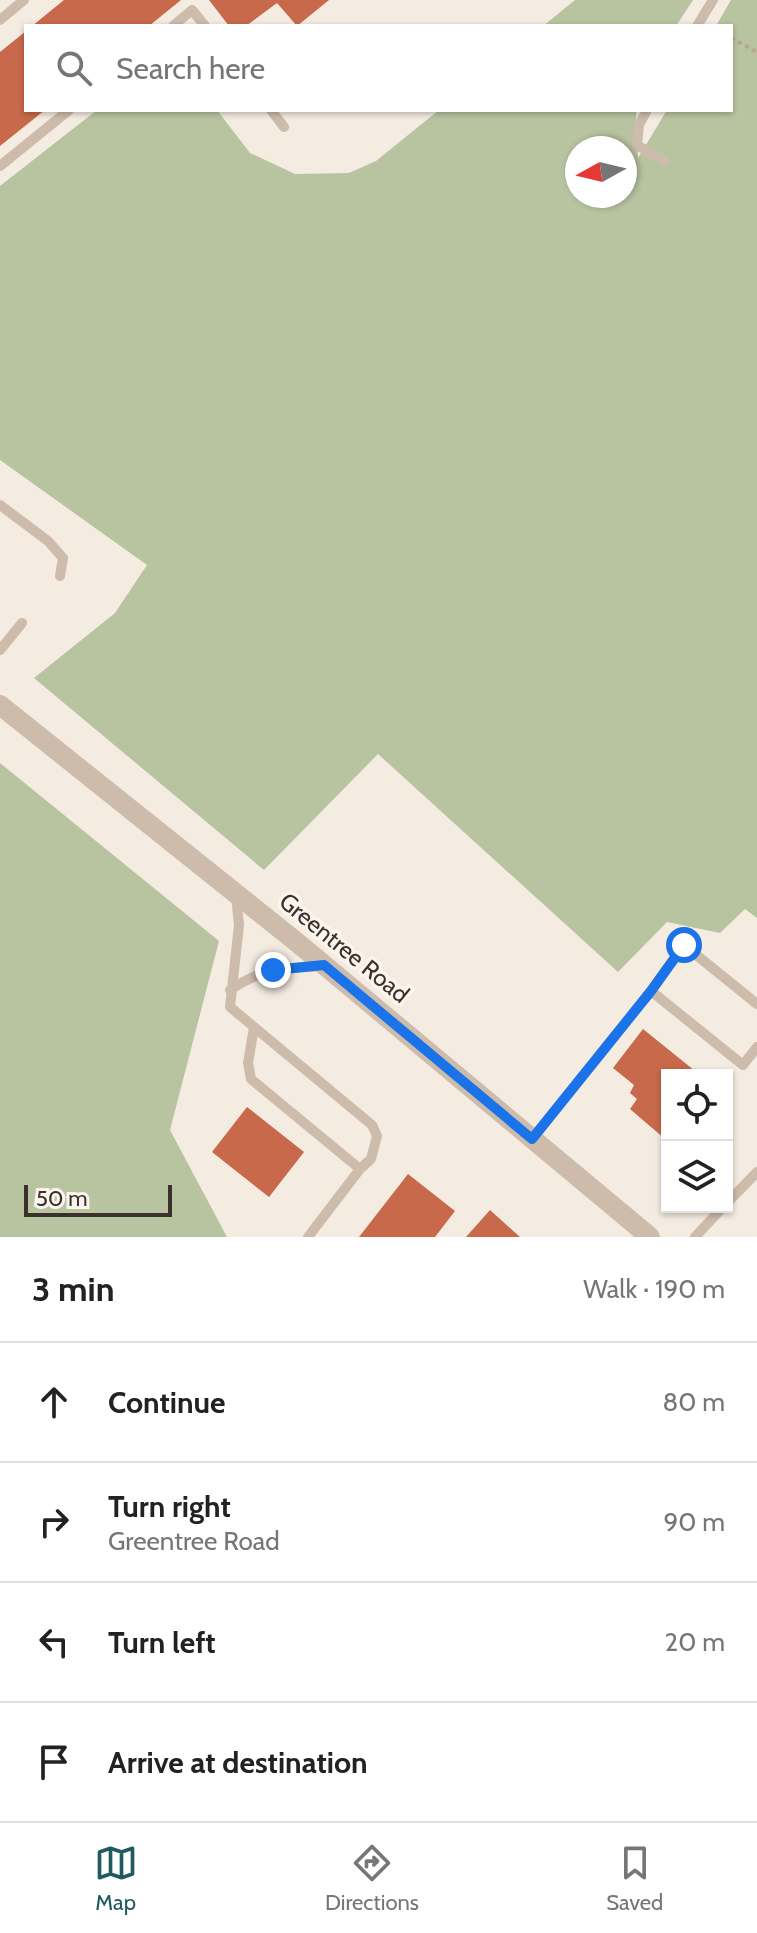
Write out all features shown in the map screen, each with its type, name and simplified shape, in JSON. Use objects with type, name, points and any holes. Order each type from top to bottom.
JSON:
[{"type":"street","name":"Greentree Road","points":[[0,705],[324,965],[650,1237]]},
{"type":"lane","points":[[0,20],[24,0]]},
{"type":"lane","points":[[698,24],[713,0]]},
{"type":"lane","points":[[175,24],[192,10],[203,24]]},
{"type":"lane","points":[[0,166],[67,112]]},
{"type":"lane","points":[[273,112],[284,127]]},
{"type":"lane","points":[[646,112],[639,125],[637,145],[664,161]]},
{"type":"lane","points":[[0,505],[48,541],[63,558],[60,576]]},
{"type":"lane","points":[[0,650],[22,623]]},
{"type":"lane","points":[[236,894],[238,939],[230,1007],[372,1125],[377,1136],[371,1159],[308,1237]]},
{"type":"lane","points":[[532,1139],[684,945],[757,1004]]},
{"type":"lane","points":[[230,990],[251,976],[262,973],[324,965]]},
{"type":"lane","points":[[651,991],[743,1065],[757,1047]]},
{"type":"lane","points":[[254,1027],[248,1063],[251,1079],[360,1169]]},
{"type":"lane","points":[[733,1197],[757,1172]]},
{"type":"lane","points":[[695,1237],[718,1213]]},
{"type":"path","points":[[733,39],[757,52]]},
{"type":"green space","points":[[575,0],[693,0],[677,24],[545,24]]},
{"type":"green space","points":[[731,0],[757,0],[757,918],[745,909],[720,933],[667,922],[618,972],[378,754],[264,870],[34,678],[115,613],[147,565],[0,460],[0,186],[94,112],[219,112],[250,153],[295,174],[349,173],[376,161],[437,112],[636,112],[638,158],[666,112],[733,112],[733,24],[717,24]]},
{"type":"green space","points":[[0,763],[219,941],[170,1130],[227,1237],[0,1237]]},
{"type":"building","points":[[64,0],[181,0],[151,24],[34,24]]},
{"type":"building","points":[[209,0],[329,0],[299,24],[295,24],[277,3],[249,24],[227,24]]},
{"type":"building","points":[[24,33],[24,112],[42,112],[0,146],[0,52]]},
{"type":"building","points":[[643,1029],[693,1069],[661,1069],[661,1136],[630,1109],[637,1099],[630,1093],[634,1085],[613,1068]]},
{"type":"building","points":[[247,1107],[304,1152],[269,1197],[212,1152]]},
{"type":"building","points":[[408,1174],[455,1211],[435,1237],[359,1237]]},
{"type":"building","points":[[490,1210],[520,1237],[466,1237]]},
{"type":"route","points":[[273,970],[324,965],[532,1139],[684,945]]}]
